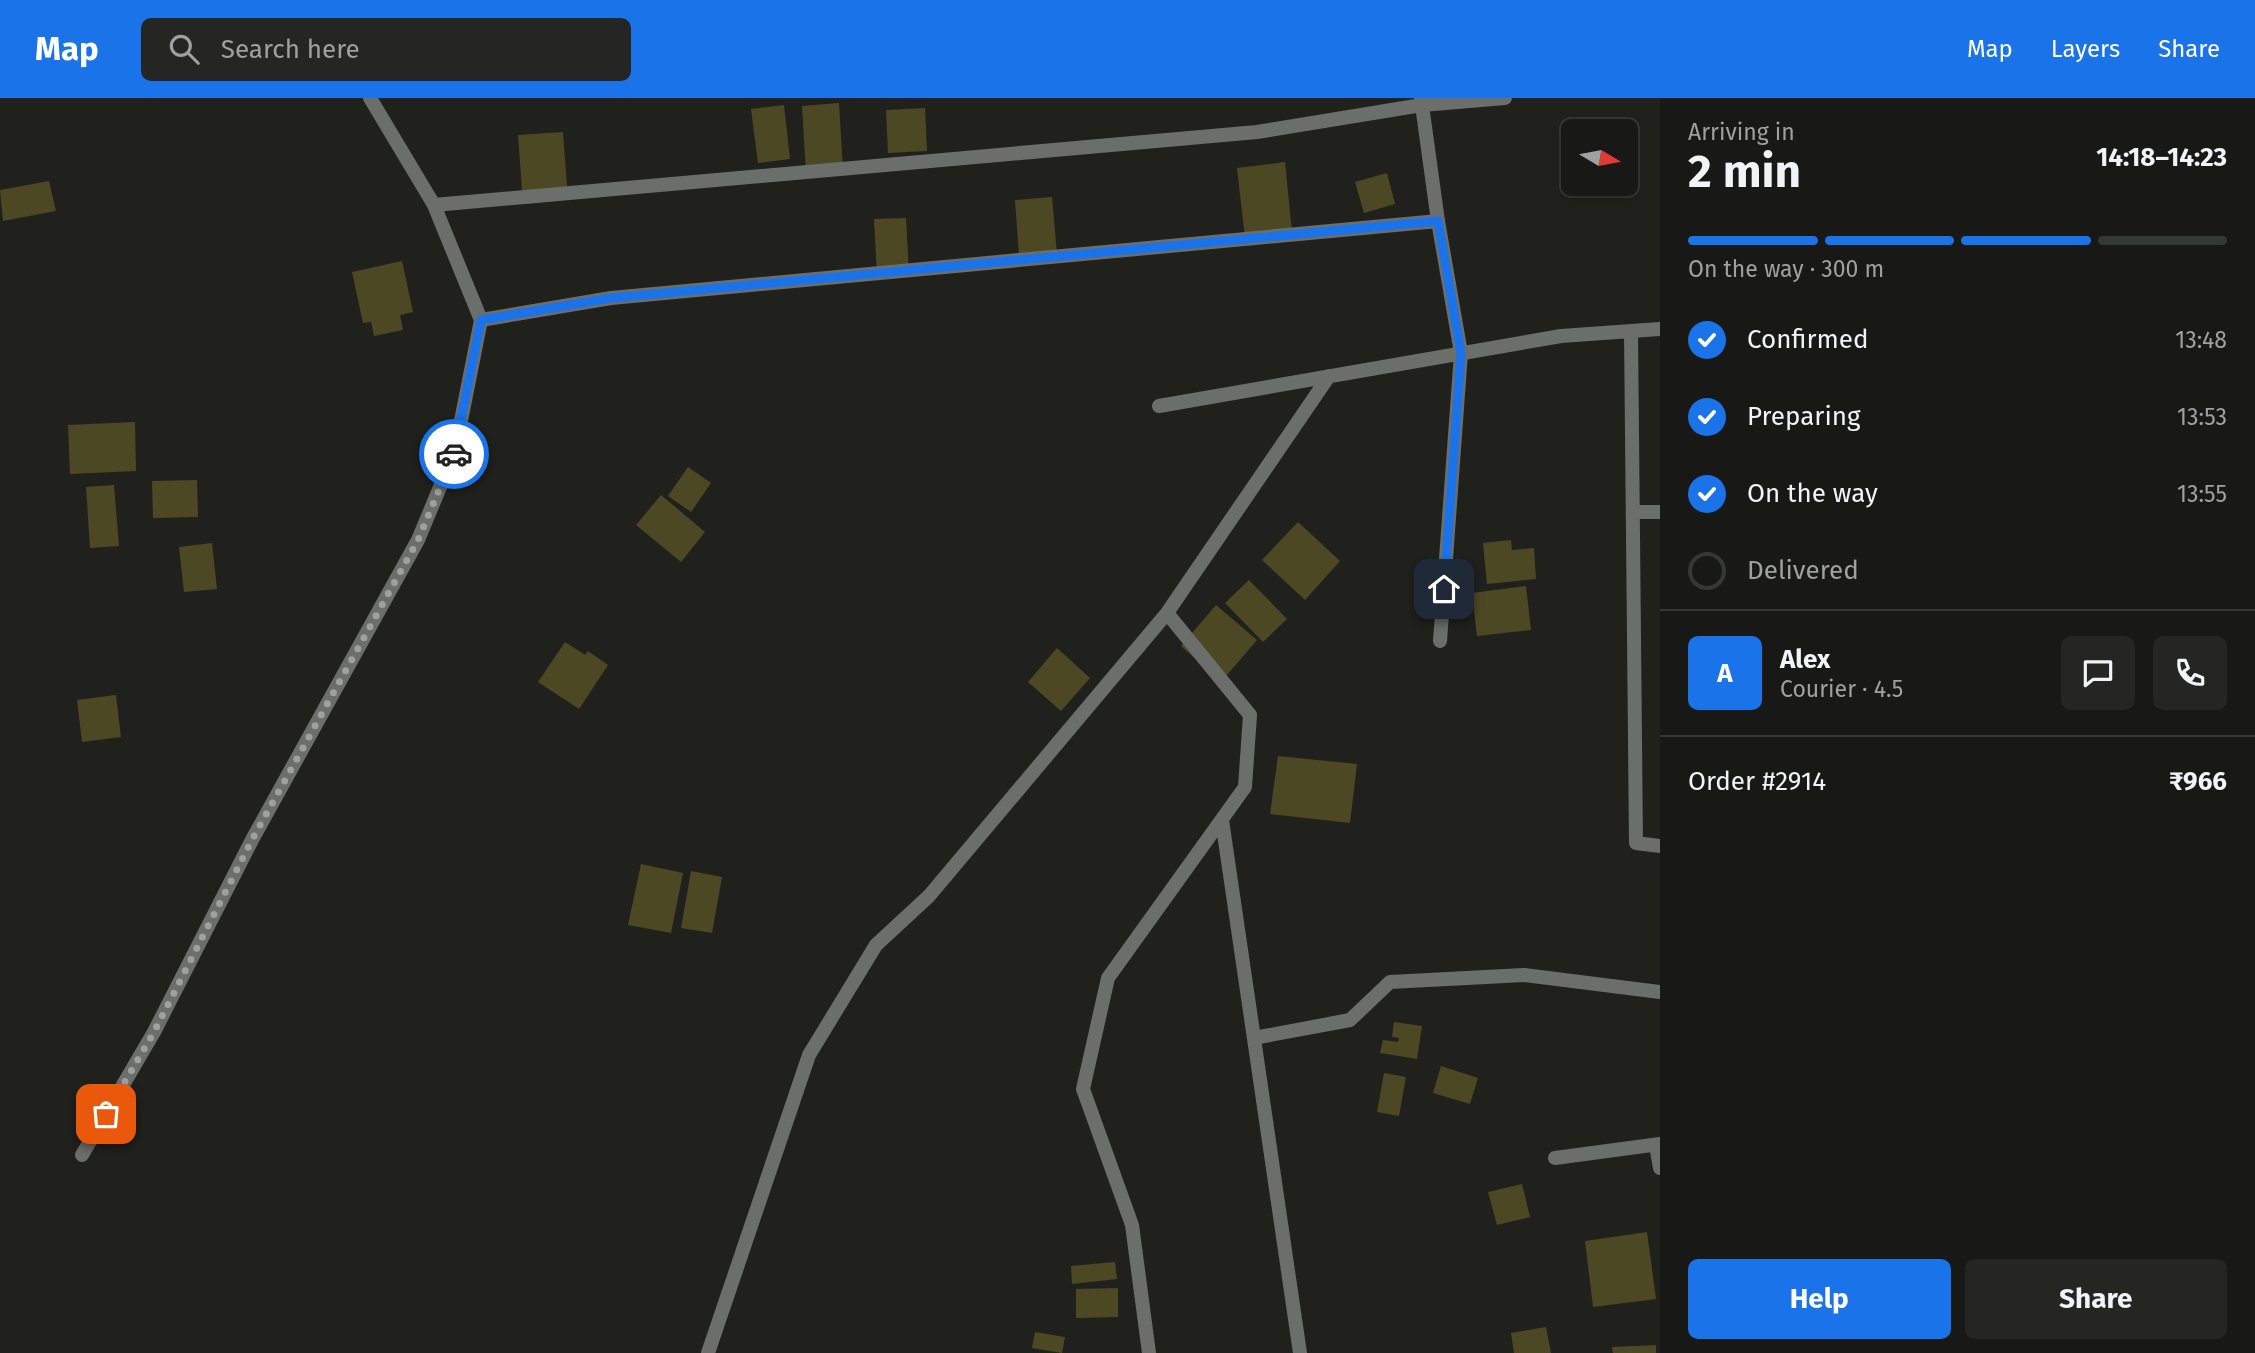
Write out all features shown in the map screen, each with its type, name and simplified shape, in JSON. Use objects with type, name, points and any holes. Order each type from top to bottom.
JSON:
[{"type":"street","points":[[82,1155],[154,1032],[253,838],[418,540],[456,451],[481,320],[434,205],[370,98]]},
{"type":"street","points":[[434,205],[1257,132],[1421,102],[1505,98]]},
{"type":"street","points":[[1421,102],[1461,353],[1440,641]]},
{"type":"street","points":[[481,320],[611,298],[1438,221]]},
{"type":"street","points":[[1159,406],[1561,335],[1660,329]]},
{"type":"street","points":[[1631,331],[1636,842],[1660,846]]},
{"type":"street","points":[[708,1353],[809,1055],[876,945],[929,896],[1167,613],[1329,376]]},
{"type":"street","points":[[1633,512],[1660,512]]},
{"type":"street","points":[[1149,1353],[1132,1225],[1083,1089],[1108,978],[1245,787],[1250,715],[1167,613]]},
{"type":"street","points":[[1222,820],[1300,1353]]},
{"type":"street","points":[[1254,1038],[1350,1020],[1391,982],[1524,975],[1660,992]]},
{"type":"street","points":[[1555,1158],[1658,1144],[1660,1168]]},
{"type":"building","points":[[839,103],[843,170],[806,173],[802,106]]},
{"type":"building","points":[[784,105],[790,159],[758,163],[751,109]]},
{"type":"building","points":[[925,108],[927,151],[888,153],[886,110]]},
{"type":"building","points":[[563,132],[568,200],[523,204],[518,135]]},
{"type":"building","points":[[1285,162],[1292,232],[1245,238],[1237,168]]},
{"type":"building","points":[[1387,173],[1395,204],[1364,213],[1355,182]]},
{"type":"building","points":[[49,181],[56,211],[3,221],[0,190]]},
{"type":"building","points":[[1052,197],[1057,254],[1019,257],[1015,200]]},
{"type":"building","points":[[906,218],[909,274],[877,275],[874,219]]},
{"type":"building","points":[[402,261],[413,312],[400,315],[403,330],[374,336],[371,322],[363,323],[352,272]]},
{"type":"building","points":[[135,422],[136,471],[70,474],[68,425]]},
{"type":"building","points":[[688,467],[711,483],[691,512],[668,496]]},
{"type":"building","points":[[197,480],[198,517],[153,518],[152,481]]},
{"type":"building","points":[[114,485],[119,546],[90,548],[86,487]]},
{"type":"building","points":[[661,495],[705,532],[681,562],[636,525]]},
{"type":"building","points":[[1298,522],[1340,561],[1305,600],[1262,560]]},
{"type":"building","points":[[1511,540],[1512,550],[1534,548],[1536,579],[1487,584],[1483,543]]},
{"type":"building","points":[[212,543],[217,589],[184,592],[179,547]]},
{"type":"building","points":[[1249,580],[1287,619],[1263,642],[1225,603]]},
{"type":"building","points":[[1526,586],[1531,630],[1477,636],[1472,593]]},
{"type":"building","points":[[1216,605],[1257,640],[1221,682],[1181,646]]},
{"type":"building","points":[[565,642],[585,655],[588,651],[608,665],[579,709],[538,682]]},
{"type":"building","points":[[1057,648],[1090,678],[1061,711],[1028,682]]},
{"type":"building","points":[[116,695],[121,737],[82,742],[77,700]]},
{"type":"building","points":[[1278,756],[1357,764],[1350,823],[1270,814]]},
{"type":"building","points":[[641,864],[683,873],[671,933],[628,925]]},
{"type":"building","points":[[691,871],[722,877],[712,933],[681,928]]},
{"type":"building","points":[[1394,1022],[1422,1026],[1417,1059],[1380,1053],[1383,1040],[1398,1042],[1399,1038],[1392,1037]]},
{"type":"building","points":[[1441,1066],[1478,1078],[1470,1104],[1433,1093]]},
{"type":"building","points":[[1384,1073],[1406,1077],[1399,1116],[1377,1112]]},
{"type":"building","points":[[1522,1184],[1530,1217],[1497,1225],[1488,1192]]},
{"type":"building","points":[[1647,1232],[1656,1299],[1593,1307],[1585,1241]]},
{"type":"building","points":[[1115,1262],[1117,1279],[1072,1284],[1071,1266]]},
{"type":"building","points":[[1118,1288],[1118,1317],[1076,1318],[1076,1289]]},
{"type":"building","points":[[1546,1327],[1551,1353],[1514,1353],[1511,1333]]},
{"type":"building","points":[[1035,1332],[1065,1337],[1062,1353],[1032,1348]]},
{"type":"building","points":[[1656,1345],[1656,1353],[1613,1353],[1612,1347]]},
{"type":"way so far","points":[[106,1114],[154,1032],[253,838],[418,540],[454,454]]},
{"type":"route","points":[[454,454],[481,320],[611,298],[1438,221],[1461,353],[1444,589]]}]
